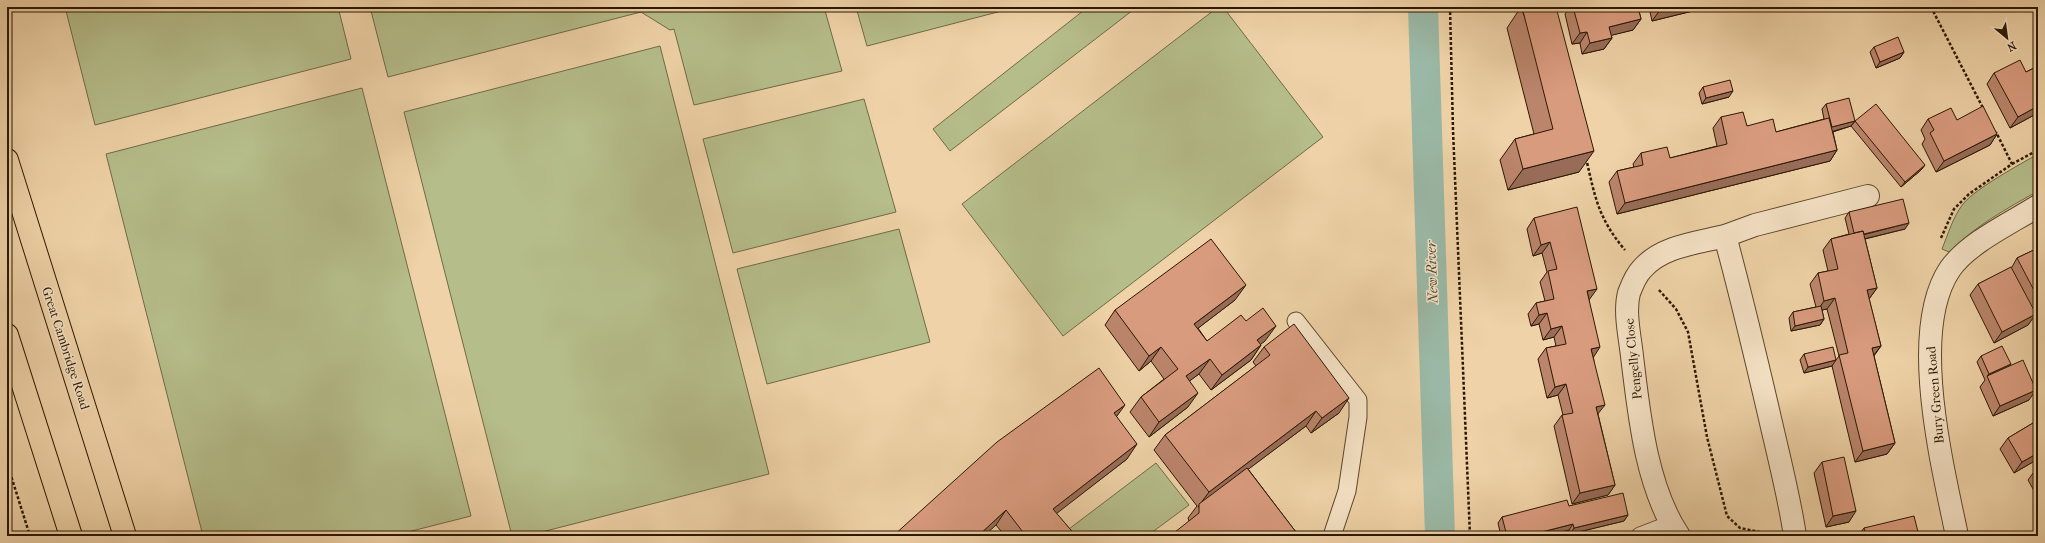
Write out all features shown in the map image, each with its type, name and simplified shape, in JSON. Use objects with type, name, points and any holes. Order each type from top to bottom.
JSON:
[{"type":"highway","name":"Great Cambridge Road","points":[[7,160],[126,536]]},
{"type":"highway","points":[[7,335],[71,536]]},
{"type":"street","name":"Pengelly Close","points":[[1675,530],[1660,496],[1647,454],[1638,405],[1628,324],[1629,294],[1641,269],[1653,259],[1665,252],[1725,236],[1755,225],[1868,196]]},
{"type":"street","name":"Bury Green Road","points":[[1958,536],[1938,447],[1933,402],[1930,364],[1931,333],[1936,304],[1944,280],[1958,259],[1984,240],[2038,206]]},
{"type":"street","points":[[1725,236],[1746,314],[1790,505],[1784,535]]},
{"type":"lane","points":[[1296,321],[1358,400],[1358,417],[1347,491],[1332,536]]},
{"type":"lane","points":[[1640,536],[1675,530]]},
{"type":"path","points":[[1450,7],[1453,130],[1470,536]]},
{"type":"path","points":[[1931,7],[1987,114]]},
{"type":"path","points":[[1994,128],[2012,164]]},
{"type":"path","points":[[1940,241],[1954,209],[1969,194],[2012,164],[2038,150]]},
{"type":"path","points":[[1585,154],[1598,208],[1604,221],[1614,237],[1676,309],[1688,332],[1707,437],[1727,516],[1740,528],[1784,535]]},
{"type":"path","points":[[7,463],[30,536]]},
{"type":"green space","points":[[65,7],[338,7],[351,59],[95,125]]},
{"type":"green space","points":[[370,7],[824,7],[842,71],[694,105],[674,29],[670,30],[641,12],[388,77]]},
{"type":"green space","points":[[856,7],[1017,7],[867,46]]},
{"type":"green space","points":[[1088,7],[1137,7],[950,151],[933,129]]},
{"type":"green space","points":[[1218,7],[1223,7],[1323,137],[1063,336],[962,204]]},
{"type":"green space","points":[[660,46],[769,474],[526,536],[512,536],[404,112]]},
{"type":"green space","points":[[362,88],[471,516],[392,536],[203,536],[106,154]]},
{"type":"green space","points":[[864,99],[896,212],[733,253],[703,139]]},
{"type":"green space","points":[[2038,154],[2038,191],[1980,226],[1949,252],[1942,249],[1956,214],[1969,198],[1998,177]]},
{"type":"green space","points":[[899,229],[930,342],[767,384],[737,269]]},
{"type":"green space","points":[[1156,463],[1189,505],[1147,536],[1067,536],[1065,532]]},
{"type":"building","points":[[1522,7],[1556,7],[1594,151],[1523,169],[1515,139],[1553,129]]},
{"type":"building","points":[[1573,7],[1638,7],[1641,19],[1609,27],[1612,38],[1590,43],[1587,32],[1580,33]]},
{"type":"building","points":[[1659,7],[1674,7],[1660,10]]},
{"type":"building","points":[[1898,37],[1904,52],[1880,62],[1874,47]]},
{"type":"building","points":[[2020,60],[2026,72],[2038,66],[2038,106],[2018,117],[1994,73]]},
{"type":"building","points":[[1730,80],[1733,91],[1706,98],[1703,87]]},
{"type":"building","points":[[1849,98],[1855,121],[1832,127],[1826,104]]},
{"type":"building","points":[[1876,104],[1925,165],[1905,182],[1855,121]]},
{"type":"building","points":[[1983,106],[1997,134],[1944,161],[1930,133],[1934,130],[1928,119],[1951,108],[1957,120]]},
{"type":"building","points":[[1743,112],[1747,126],[1773,119],[1776,132],[1829,118],[1837,150],[1625,203],[1617,171],[1643,165],[1641,153],[1667,147],[1670,158],[1727,144],[1721,117]]},
{"type":"building","points":[[1903,199],[1909,223],[1864,234],[1863,231],[1854,233],[1849,212]]},
{"type":"building","points":[[1577,207],[1597,289],[1587,291],[1600,347],[1591,349],[1605,405],[1596,407],[1615,485],[1580,493],[1562,415],[1573,413],[1566,384],[1555,387],[1546,348],[1566,344],[1562,326],[1551,329],[1547,313],[1539,315],[1536,303],[1554,299],[1548,271],[1557,269],[1550,242],[1541,245],[1534,218]]},
{"type":"building","points":[[1863,231],[1877,288],[1867,290],[1881,346],[1872,348],[1895,443],[1863,451],[1839,355],[1848,353],[1835,298],[1824,301],[1818,273],[1838,269],[1831,239]]},
{"type":"building","points":[[1211,239],[1246,285],[1194,324],[1207,341],[1241,315],[1246,321],[1263,308],[1276,326],[1257,340],[1261,345],[1222,375],[1210,359],[1186,376],[1198,393],[1159,422],[1141,397],[1178,369],[1161,347],[1149,356],[1115,310]]},
{"type":"building","points":[[2038,248],[2038,298],[2017,258]]},
{"type":"building","points":[[2011,267],[2036,314],[2002,332],[1978,284]]},
{"type":"building","points":[[1821,306],[1824,319],[1795,326],[1793,312]]},
{"type":"building","points":[[1294,324],[1349,398],[1322,418],[1316,411],[1209,492],[1165,435],[1270,355],[1264,347]]},
{"type":"building","points":[[2002,346],[2011,364],[1989,374],[1981,356]]},
{"type":"building","points":[[1833,347],[1836,360],[1808,367],[1804,354]]},
{"type":"building","points":[[2023,360],[2036,390],[2000,406],[1987,376]]},
{"type":"building","points":[[1099,368],[1125,405],[1114,413],[1137,444],[1053,509],[1076,536],[1026,536],[1006,510],[978,536],[893,536],[997,442]]},
{"type":"building","points":[[2038,420],[2038,453],[2022,462],[2008,438]]},
{"type":"building","points":[[1844,457],[1856,511],[1833,516],[1822,462]]},
{"type":"building","points":[[1247,468],[1299,536],[1170,536],[1199,513],[1199,504]]},
{"type":"building","points":[[1623,493],[1628,515],[1574,528],[1573,524],[1526,536],[1507,536],[1502,517],[1567,500],[1569,506]]},
{"type":"building","points":[[1914,516],[1919,536],[1866,536],[1864,528]]},
{"type":"waterway","name":"New River","points":[[1423,7],[1440,536]]}]
